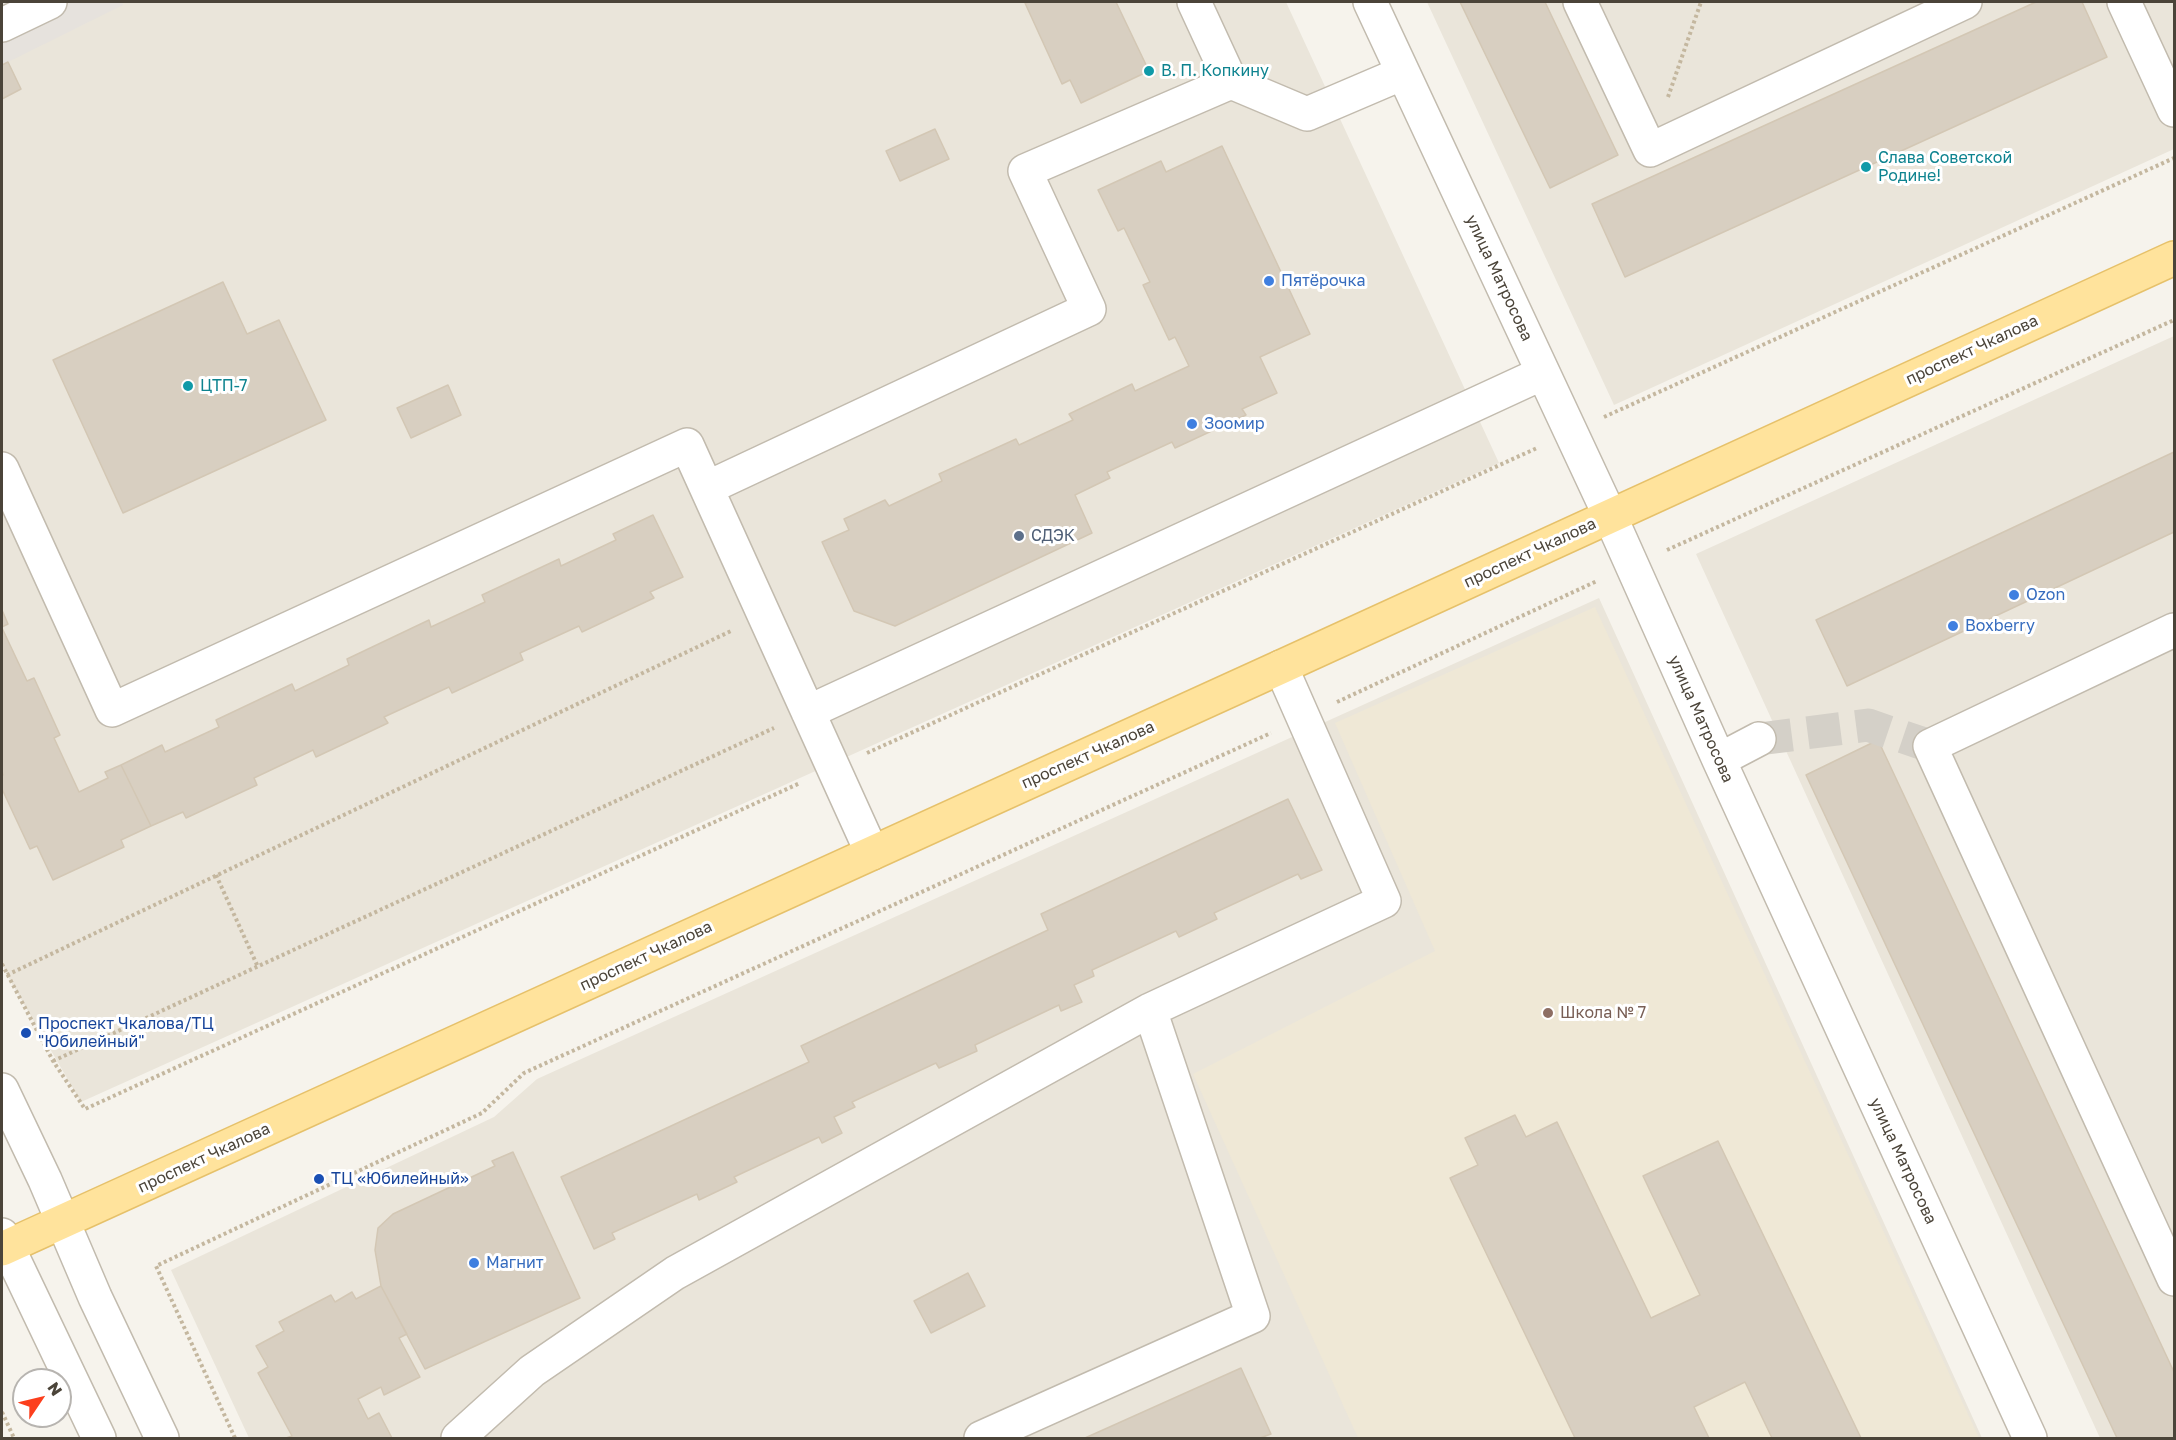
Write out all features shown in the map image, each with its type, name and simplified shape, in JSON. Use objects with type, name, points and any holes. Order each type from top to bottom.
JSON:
[{"type":"main road","name":"проспект Чкалова","points":[[3,1243],[62,1222],[1281,668],[2175,258]]},
{"type":"street","points":[[2,25],[50,2]]},
{"type":"street","points":[[1194,2],[1231,82],[1307,114],[1403,73]]},
{"type":"street","name":"улица Матросова","points":[[1370,2],[1610,516],[1719,760],[2030,1438]]},
{"type":"street","points":[[1580,2],[1650,150],[1965,2]]},
{"type":"street","points":[[2124,2],[2175,110]]},
{"type":"street","points":[[707,488],[1089,309],[1025,171],[1231,82]]},
{"type":"street","points":[[808,712],[1543,373]]},
{"type":"street","points":[[2,469],[112,711],[687,445],[872,853]]},
{"type":"street","points":[[2175,630],[1930,746],[2175,1279]]},
{"type":"street","points":[[458,1438],[532,1371],[675,1273],[1150,1010],[1384,901],[1281,668]]},
{"type":"street","points":[[1719,760],[1759,739]]},
{"type":"street","points":[[981,1438],[1253,1316],[1150,1010]]},
{"type":"street","points":[[2,1090],[162,1438]]},
{"type":"street","points":[[3,1243],[99,1438]]},
{"type":"path","points":[[1650,150],[1701,2]]},
{"type":"path","points":[[2,964],[53,1061],[85,1109],[2175,158]]},
{"type":"path","points":[[235,1438],[156,1266],[482,1113],[525,1073],[1303,718],[1632,565],[2175,320]]},
{"type":"path","points":[[7,975],[764,615]]},
{"type":"path","points":[[53,1061],[808,712]]},
{"type":"path","points":[[216,875],[258,966]]},
{"type":"path","points":[[2,1412],[14,1438]]},
{"type":"shaded area","points":[[2,2],[1286,2],[1499,463],[81,1102],[2,963]]},
{"type":"shaded area","points":[[2,2],[122,2],[123,5],[2,65]]},
{"type":"shaded area","points":[[1427,2],[2174,2],[2174,149],[1614,405]]},
{"type":"shaded area","points":[[2174,336],[2174,1438],[2100,1438],[1696,554]]},
{"type":"shaded area","points":[[1599,598],[1982,1438],[249,1438],[171,1270],[494,1117],[537,1079]]},
{"type":"shaded area","name":"Школа № 7","points":[[1595,607],[1979,1438],[1358,1438],[1193,1074],[1435,951],[1335,723]]},
{"type":"building","points":[[1116,2],[1149,71],[1081,103],[1070,80],[1062,84],[1025,3]]},
{"type":"building","points":[[1460,2],[1545,2],[1618,155],[1550,188]]},
{"type":"building","points":[[2036,2],[2082,2],[2107,57],[1625,277],[1592,204]]},
{"type":"building","points":[[8,62],[21,89],[2,99],[2,65]]},
{"type":"building","points":[[935,129],[949,159],[900,181],[886,151]]},
{"type":"building","points":[[1222,146],[1310,334],[1260,357],[1277,393],[1242,409],[1246,415],[1175,448],[1172,442],[1107,472],[1110,478],[1075,495],[1092,533],[895,626],[854,611],[822,542],[849,530],[844,519],[885,500],[889,506],[942,481],[939,474],[1016,439],[1019,445],[1073,420],[1069,414],[1132,384],[1135,391],[1189,366],[1175,337],[1169,340],[1143,285],[1150,282],[1124,228],[1118,231],[1098,190],[1161,161],[1166,172]]},
{"type":"building","name":"ЦТП-7","points":[[223,282],[247,334],[279,320],[326,420],[123,513],[53,360]]},
{"type":"building","points":[[448,385],[461,415],[411,438],[397,408]]},
{"type":"building","points":[[2174,452],[2174,532],[1847,686],[1816,620]]},
{"type":"building","points":[[653,515],[683,577],[650,592],[654,598],[582,632],[579,626],[520,653],[523,660],[452,693],[449,687],[384,717],[388,723],[316,757],[313,750],[254,778],[257,785],[186,818],[183,812],[151,826],[121,765],[162,745],[165,752],[219,727],[216,720],[292,684],[295,691],[349,665],[347,659],[429,620],[431,627],[485,602],[482,595],[559,559],[561,566],[616,540],[613,534]]},
{"type":"building","points":[[2,610],[8,624],[2,627]]},
{"type":"building","points":[[2,628],[27,681],[34,678],[60,735],[54,738],[79,792],[108,778],[105,772],[121,765],[151,826],[121,840],[124,847],[53,880],[37,846],[30,849],[2,789]]},
{"type":"building","points":[[1878,740],[2174,1372],[2174,1438],[2117,1438],[1806,775]]},
{"type":"building","points":[[1288,799],[1322,870],[1301,879],[1298,874],[1214,913],[1217,919],[1179,937],[1176,931],[1092,970],[1094,976],[1074,985],[1082,1002],[1061,1011],[1059,1005],[975,1045],[977,1051],[939,1068],[936,1063],[852,1102],[855,1107],[834,1117],[842,1133],[822,1143],[819,1137],[734,1177],[737,1182],[699,1200],[697,1194],[612,1233],[615,1239],[594,1249],[561,1177],[809,1062],[801,1046],[1048,930],[1041,914]]},
{"type":"building","points":[[1515,1115],[1526,1137],[1557,1122],[1651,1318],[1700,1295],[1643,1176],[1718,1141],[1861,1438],[1772,1438],[1745,1382],[1694,1407],[1709,1438],[1575,1438],[1450,1178],[1478,1165],[1465,1138]]},
{"type":"building","points":[[513,1152],[580,1298],[425,1369],[381,1286],[375,1250],[378,1228],[393,1214],[495,1166],[492,1161]]},
{"type":"building","points":[[968,1273],[985,1306],[931,1333],[914,1301]]},
{"type":"building","points":[[381,1286],[407,1334],[399,1338],[420,1377],[384,1395],[381,1387],[358,1399],[368,1419],[379,1413],[392,1438],[286,1438],[292,1436],[258,1373],[268,1367],[256,1346],[284,1331],[279,1322],[331,1295],[335,1302],[352,1292],[356,1299]]},
{"type":"building","points":[[1241,1368],[1271,1434],[1260,1438],[1085,1438]]},
{"type":"tunnel","points":[[1759,739],[1868,725],[1930,746]]},
{"type":"place","name":"В. П. Копкину","points":[[1149,71]]},
{"type":"place","name":"Слава Советской Родине!","points":[[1866,167]]},
{"type":"place","name":"Пятёрочка","points":[[1269,281]]},
{"type":"place","name":"ЦТП-7","points":[[188,386]]},
{"type":"place","name":"Зоомир","points":[[1192,424]]},
{"type":"place","name":"СДЭК","points":[[1019,536]]},
{"type":"place","name":"Ozon","points":[[2014,595]]},
{"type":"place","name":"Boxberry","points":[[1953,626]]},
{"type":"place","name":"Школа № 7","points":[[1548,1013]]},
{"type":"place","name":"Проспект Чкалова/ТЦ \"Юбилейный\"","points":[[26,1033]]},
{"type":"place","name":"ТЦ «Юбилейный»","points":[[319,1179]]},
{"type":"place","name":"Магнит","points":[[474,1263]]}]
